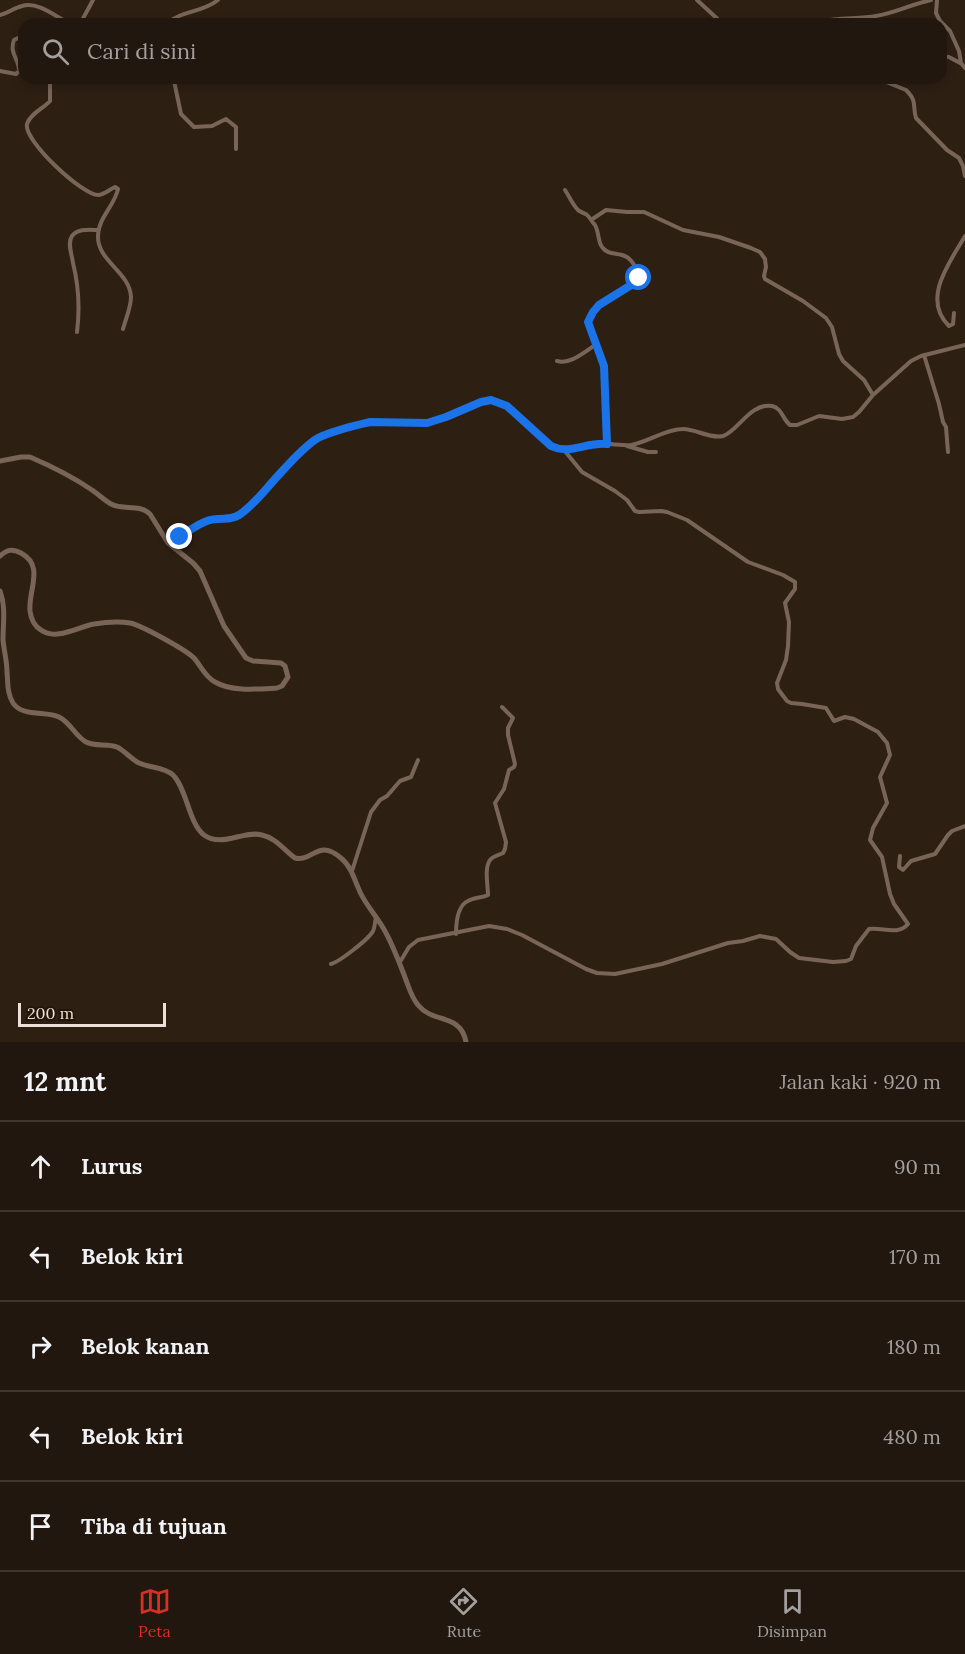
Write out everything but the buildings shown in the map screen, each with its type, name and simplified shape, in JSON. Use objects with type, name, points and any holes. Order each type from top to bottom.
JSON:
[{"type":"street","points":[[83,18],[93,0]]},
{"type":"street","points":[[174,18],[218,0]]},
{"type":"street","points":[[697,0],[716,18]]},
{"type":"street","points":[[864,18],[891,13],[930,0]]},
{"type":"street","points":[[937,0],[936,13],[938,18]]},
{"type":"street","points":[[0,15],[30,4],[59,18]]},
{"type":"street","points":[[947,28],[959,51],[961,63]]},
{"type":"street","points":[[18,38],[14,40],[12,46],[18,64]]},
{"type":"street","points":[[947,57],[961,63],[965,68]]},
{"type":"street","points":[[0,71],[12,74],[18,72]]},
{"type":"street","points":[[50,84],[50,101],[32,117],[27,130],[55,165],[80,186],[97,195],[116,187],[118,189],[99,230],[100,248],[127,284],[130,293],[123,328]]},
{"type":"street","points":[[175,84],[181,114],[194,127],[212,126],[226,119],[236,127],[236,149]]},
{"type":"street","points":[[891,84],[906,90],[913,98],[916,104],[914,116],[946,150],[959,158],[965,176]]},
{"type":"street","points":[[565,190],[577,209],[587,215],[597,229],[602,248],[627,256],[639,276],[638,280],[599,305],[588,324],[605,370],[607,444]]},
{"type":"street","points":[[591,220],[606,210],[644,212],[675,227],[719,237],[760,252],[766,262],[765,279],[803,301],[826,318],[832,328],[843,361],[864,380],[873,395]]},
{"type":"street","points":[[77,333],[80,302],[71,254],[71,237],[81,230],[99,230]]},
{"type":"street","points":[[954,313],[953,324],[949,326],[939,311],[938,292],[943,275],[965,236]]},
{"type":"street","points":[[557,361],[561,363],[569,361],[597,344]]},
{"type":"street","points":[[623,445],[688,429],[716,436],[725,435],[748,415],[768,406],[778,409],[790,425],[797,425],[819,416],[849,419],[857,415],[873,395],[907,364],[924,355],[965,345]]},
{"type":"street","points":[[924,355],[946,427],[948,452]]},
{"type":"street","points":[[168,543],[192,529],[217,519],[223,520],[239,515],[258,499],[293,459],[316,440],[368,422],[427,423],[491,400],[507,406],[551,446],[564,450],[592,444],[607,444],[656,452]]},
{"type":"street","points":[[399,963],[409,947],[418,940],[489,926],[507,929],[522,935],[585,969],[597,973],[615,974],[662,964],[756,936],[776,939],[799,958],[824,962],[848,961],[869,928],[899,930],[908,924],[894,904],[882,858],[870,840],[873,828],[887,803],[880,777],[890,755],[887,743],[878,732],[854,719],[845,717],[834,721],[826,708],[791,704],[777,687],[788,646],[789,622],[785,603],[795,589],[795,582],[748,562],[687,520],[661,511],[635,511],[627,500],[615,491],[582,472],[564,450]]},
{"type":"street","points":[[0,461],[30,457],[82,484],[116,506],[144,509],[150,514],[168,543],[193,563],[200,572],[224,626],[246,658],[254,661],[275,662],[285,666],[288,677],[278,688],[224,687],[208,678],[201,667],[185,651],[132,623],[92,624],[56,634],[45,632],[34,623],[30,614],[34,582],[31,562],[14,550],[7,550],[0,555]]},
{"type":"street","points":[[0,591],[3,602],[3,641],[8,688],[12,702],[16,706],[21,710],[59,717],[86,742],[117,747],[135,762],[172,774],[199,830],[205,836],[220,840],[260,834],[276,841],[295,858],[305,858],[319,850],[326,850],[340,857],[352,871],[360,892],[386,934],[418,1005],[426,1012],[458,1025],[464,1032],[466,1042]]},
{"type":"street","points":[[456,934],[458,918],[464,904],[488,895],[489,862],[493,857],[503,853],[506,845],[495,802],[504,789],[509,770],[515,766],[515,762],[508,735],[508,728],[513,718],[502,707]]},
{"type":"street","points":[[352,871],[371,812],[400,781],[411,777],[418,760]]},
{"type":"street","points":[[900,856],[900,868],[903,870],[911,861],[935,854],[952,831],[965,826]]},
{"type":"street","points":[[331,964],[338,962],[369,938],[376,916]]},
{"type":"route","points":[[180,537],[207,522],[239,515],[258,499],[293,459],[316,440],[339,430],[370,422],[434,422],[491,400],[507,406],[558,450],[569,450],[597,443],[607,444],[604,366],[588,322],[599,305],[639,278]]}]
